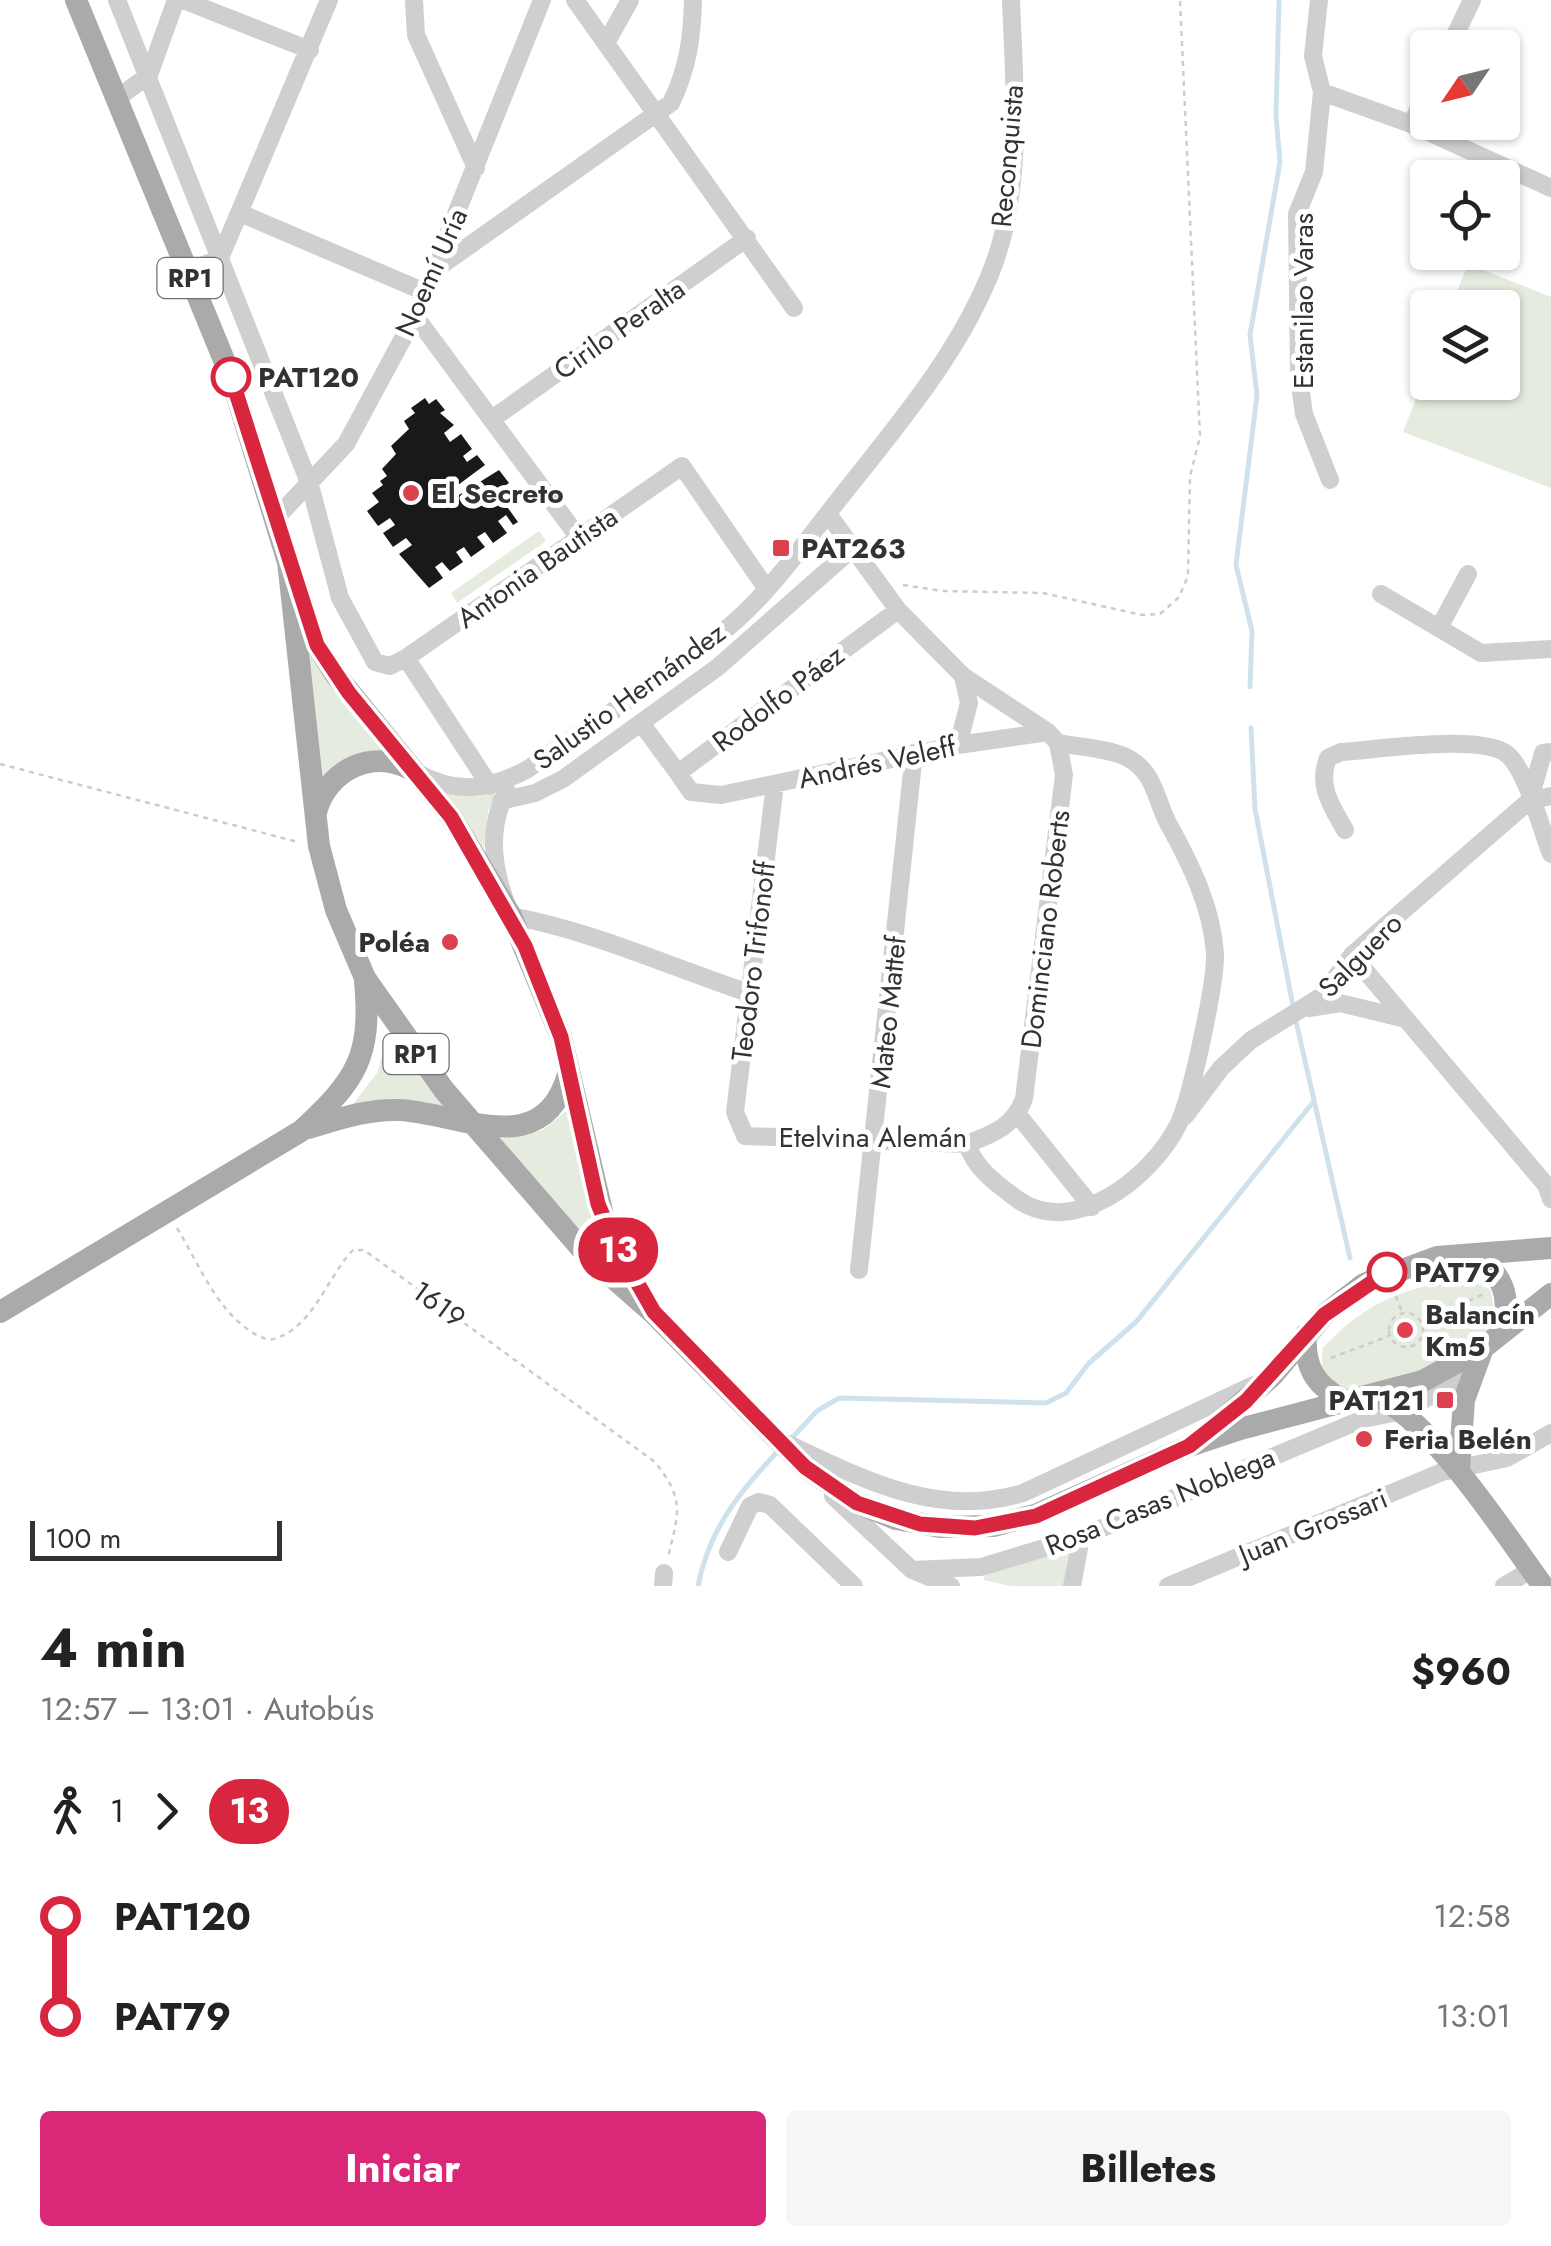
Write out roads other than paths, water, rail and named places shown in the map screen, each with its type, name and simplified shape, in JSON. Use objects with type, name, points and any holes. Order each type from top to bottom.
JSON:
[{"type":"main road","name":"RP1","points":[[76,0],[231,377],[276,518],[288,561],[319,846],[336,910],[365,978],[416,1054],[586,1254],[654,1312],[805,1467],[836,1491],[878,1512],[920,1524],[975,1528],[1036,1516],[1189,1446],[1342,1399],[1423,1381],[1491,1342],[1551,1294]]},
{"type":"main road","points":[[288,561],[323,656],[415,772]]},
{"type":"main road","points":[[314,815],[334,778],[358,764],[386,760],[415,772]]},
{"type":"main road","name":"RP1","points":[[415,772],[467,841],[511,916],[544,991],[570,1068],[598,1204],[614,1242],[654,1312]]},
{"type":"main road","points":[[0,1312],[301,1131],[338,1097],[358,1069],[367,1038],[365,978]]},
{"type":"main road","points":[[301,1131],[352,1114],[397,1110],[511,1128],[541,1117],[562,1093],[570,1068]]},
{"type":"main road","name":"RP1","points":[[1189,1446],[1272,1376],[1306,1334],[1343,1299],[1387,1272],[1463,1254],[1551,1248]]},
{"type":"main road","points":[[1458,1470],[1464,1400],[1472,1373],[1506,1320],[1504,1286],[1480,1260],[1463,1254]]},
{"type":"main road","points":[[1306,1334],[1308,1367],[1328,1392],[1342,1399]]},
{"type":"main road","points":[[1373,1395],[1403,1411],[1458,1470],[1537,1578]]},
{"type":"street","points":[[117,0],[310,485],[352,626],[374,662],[398,662],[496,794],[494,858],[511,916],[564,926],[645,959],[750,994]]},
{"type":"street","points":[[116,99],[149,76],[180,0],[310,50]]},
{"type":"street","points":[[188,272],[220,258],[329,0]]},
{"type":"street","points":[[414,0],[416,35],[476,168]]},
{"type":"street","name":"Noemí Uría","points":[[276,518],[346,444],[415,316],[542,0]]},
{"type":"street","points":[[575,0],[794,308]]},
{"type":"street","points":[[606,43],[630,0]]},
{"type":"street","points":[[435,270],[671,103],[684,76],[692,42],[693,0]]},
{"type":"street","name":"Reconquista","points":[[910,408],[950,352],[995,262],[1009,204],[1014,120],[1010,0]]},
{"type":"street","name":"Estanilao Varas","points":[[1318,0],[1313,56],[1322,92],[1314,172],[1297,214],[1299,378],[1304,414],[1330,480]]},
{"type":"street","points":[[1458,30],[1472,0]]},
{"type":"street","points":[[1322,92],[1410,123]]},
{"type":"street","points":[[1447,140],[1551,188]]},
{"type":"street","points":[[240,213],[425,292]]},
{"type":"street","name":"Cirilo Peralta","points":[[492,420],[746,238]]},
{"type":"street","points":[[415,316],[579,538]]},
{"type":"street","name":"Salustio Hernández","points":[[496,794],[723,632],[828,514],[910,408]]},
{"type":"street","name":"Antonia Bautista","points":[[398,662],[682,466],[766,588]]},
{"type":"street","points":[[828,514],[898,610],[963,676],[1053,737],[1125,757],[1153,780],[1166,821],[1194,868],[1215,954],[1178,1124]]},
{"type":"street","points":[[415,772],[457,787],[496,794],[535,793],[563,778],[777,620],[853,548]]},
{"type":"street","points":[[1439,628],[1468,574]]},
{"type":"street","points":[[1381,594],[1481,653],[1551,649]]},
{"type":"street","name":"Rodolfo Páez","points":[[678,773],[898,610]]},
{"type":"street","points":[[958,744],[969,703],[963,676]]},
{"type":"street","points":[[641,722],[678,773]]},
{"type":"street","name":"Andrés Veleff","points":[[678,773],[692,792],[721,795],[958,744],[1053,737]]},
{"type":"street","name":"Dominciano Roberts","points":[[1018,1115],[1024,1099],[1064,775],[1053,737]]},
{"type":"street","points":[[1345,830],[1325,794],[1322,774],[1328,758],[1341,752],[1482,744],[1508,754],[1522,774],[1551,854]]},
{"type":"street","points":[[1529,801],[1547,752]]},
{"type":"street","name":"Mateo Mattef","points":[[860,1270],[914,753]]},
{"type":"street","name":"Teodoro Trifonoff","points":[[746,1136],[735,1112],[776,784]]},
{"type":"street","name":"Salguero","points":[[1092,1207],[1122,1188],[1231,1058],[1251,1040],[1322,996],[1352,954],[1529,801],[1551,796]]},
{"type":"street","points":[[1352,954],[1546,1185],[1551,1200]]},
{"type":"street","points":[[1304,1008],[1340,1004],[1406,1019]]},
{"type":"street","points":[[967,1144],[980,1169],[1028,1208],[1055,1214],[1092,1207],[1018,1115]]},
{"type":"street","name":"Etelvina Alemán","points":[[746,1136],[967,1144],[999,1132],[1018,1115]]},
{"type":"street","name":"Rosa Casas Noblega","points":[[911,1578],[981,1568],[1080,1538],[1363,1419],[1403,1411],[1472,1373]]},
{"type":"street","points":[[778,1439],[894,1491],[930,1500],[982,1502],[1023,1492],[1272,1376]]},
{"type":"street","name":"Juan Grossari","points":[[1168,1586],[1442,1472],[1507,1458],[1551,1433]]},
{"type":"street","points":[[805,1467],[911,1578],[952,1586]]},
{"type":"street","points":[[728,1552],[750,1506],[759,1502],[770,1505],[854,1586]]},
{"type":"street","points":[[1072,1586],[1080,1538]]},
{"type":"street","points":[[1504,1586],[1537,1578]]},
{"type":"waterway","points":[[1250,687],[1252,631],[1236,565],[1257,395],[1250,335],[1280,162],[1276,116],[1279,0]]},
{"type":"waterway","points":[[1251,728],[1255,809],[1293,1006]]},
{"type":"waterway","points":[[1295,1017],[1350,1258]]},
{"type":"waterway","points":[[791,1439],[817,1411],[839,1398],[1046,1403],[1066,1393],[1089,1363],[1136,1322],[1314,1101]]},
{"type":"waterway","points":[[698,1586],[710,1546],[728,1512],[779,1450]]},
{"type":"place","name":"PAT120","points":[[231,377]]},
{"type":"place","name":"El Secreto","points":[[411,493]]},
{"type":"place","name":"PAT263","points":[[781,548]]},
{"type":"place","name":"Poléa","points":[[450,942]]},
{"type":"place","name":"PAT79","points":[[1387,1272]]},
{"type":"place","name":"Balancín Km5","points":[[1405,1330]]},
{"type":"place","name":"PAT121","points":[[1445,1400]]},
{"type":"place","name":"Feria Belén","points":[[1364,1439]]}]
